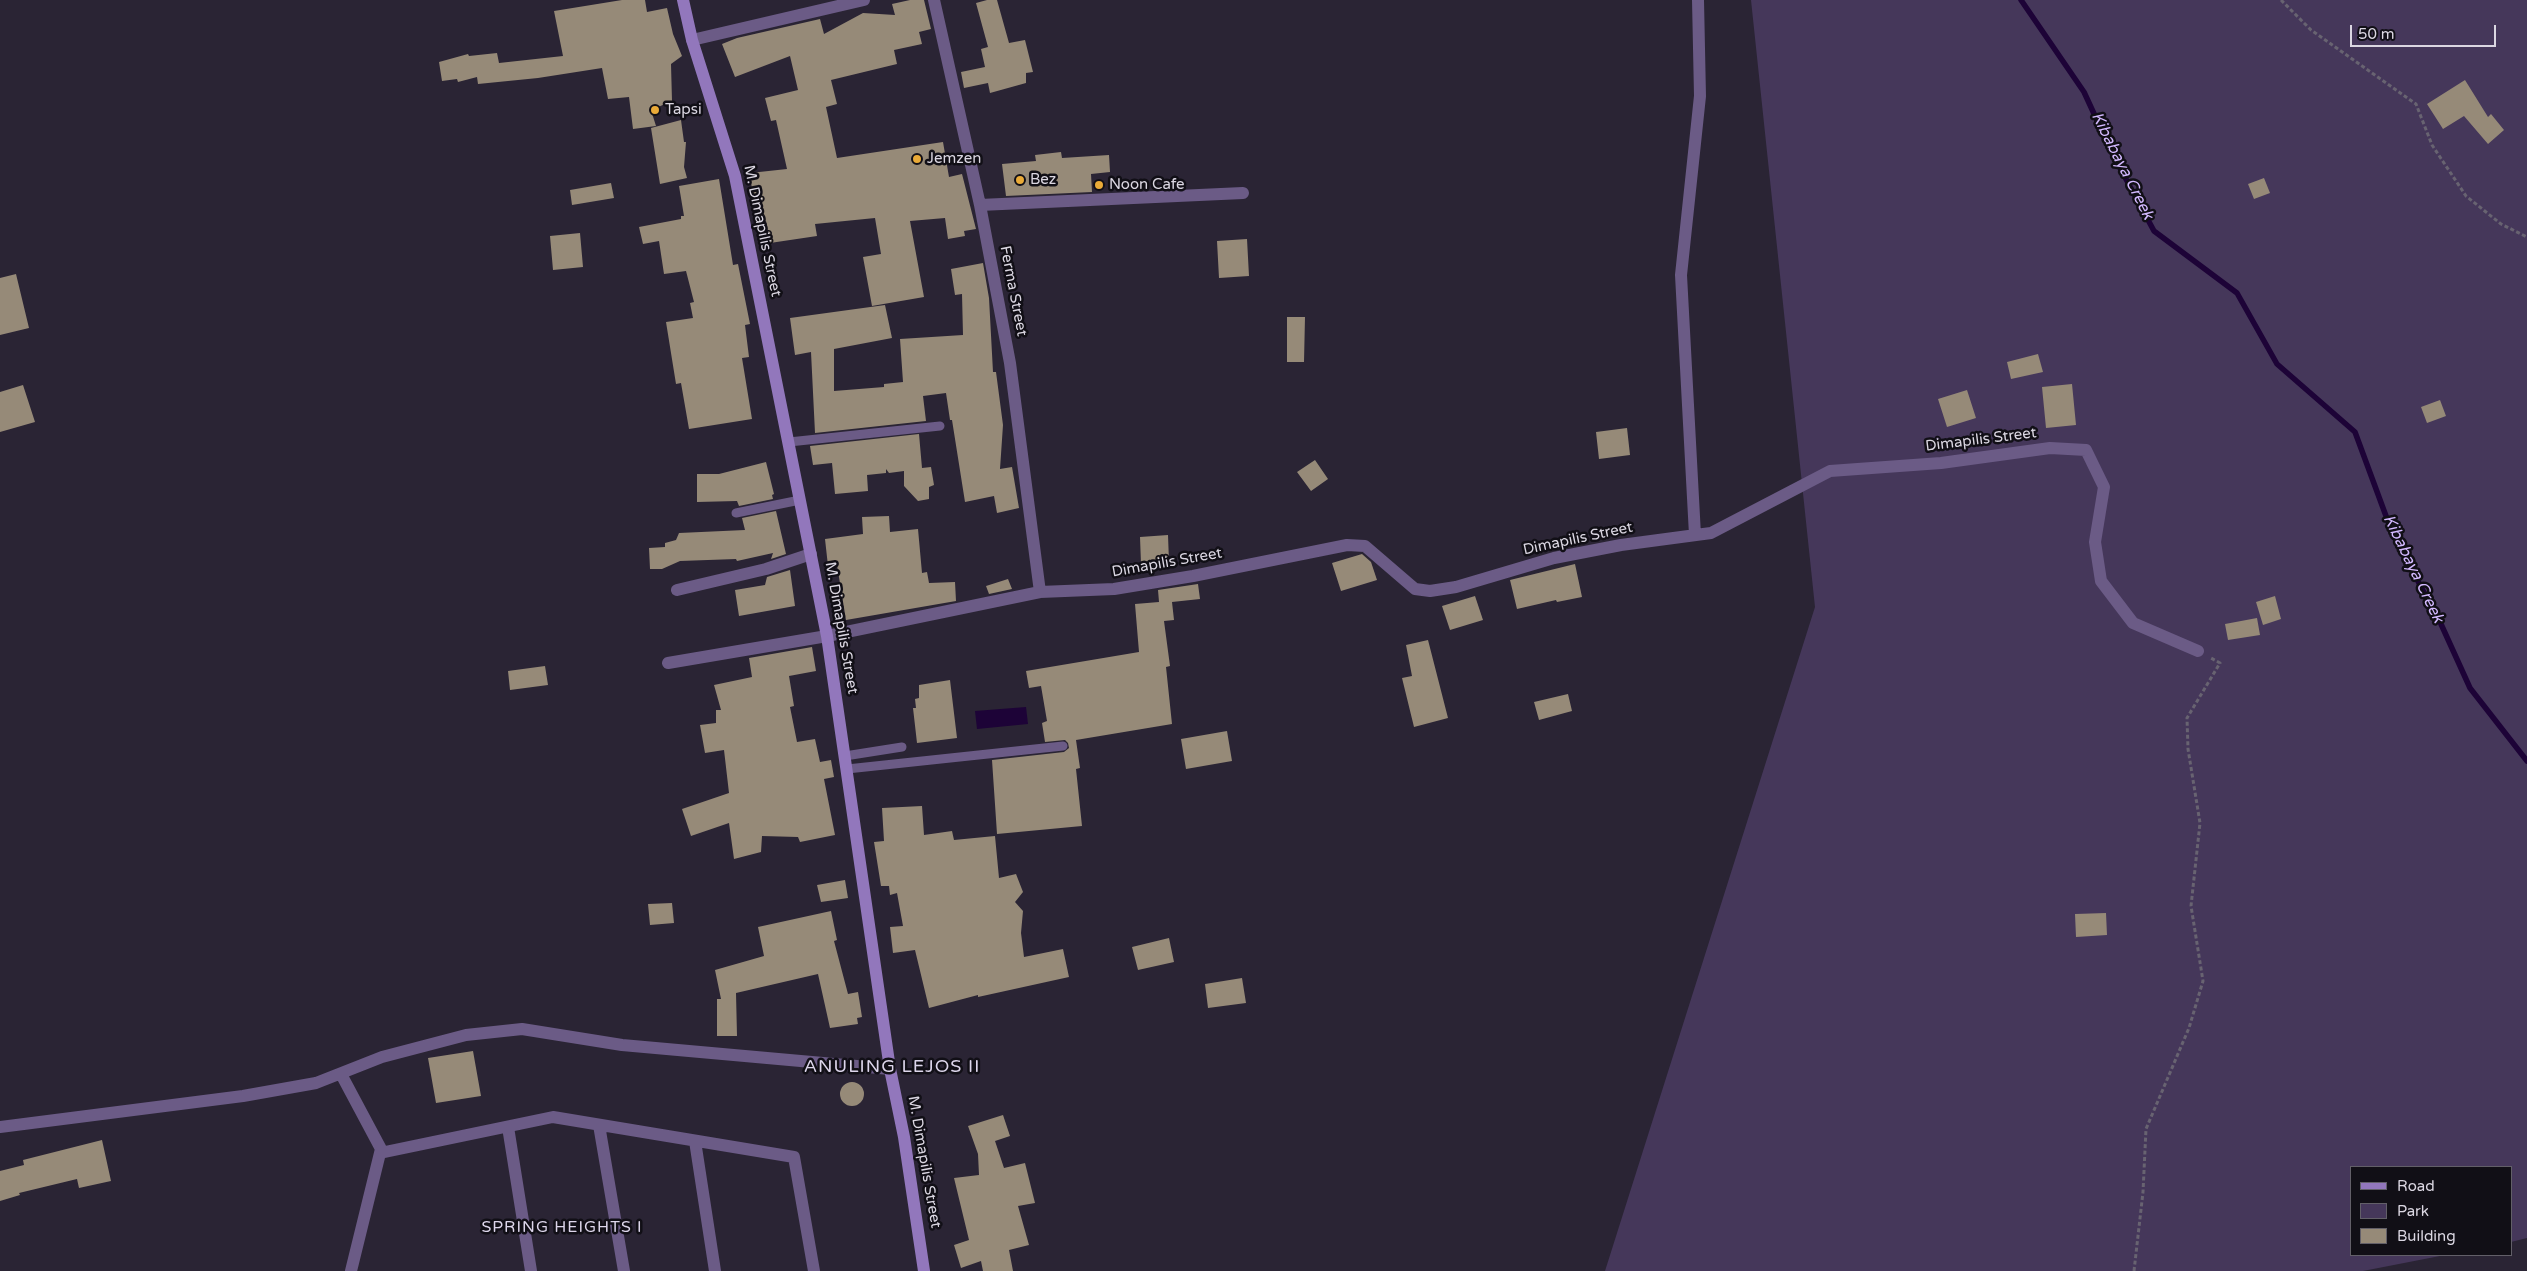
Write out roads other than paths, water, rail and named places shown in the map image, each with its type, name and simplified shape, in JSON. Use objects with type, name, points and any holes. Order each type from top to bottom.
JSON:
[{"type":"main road","name":"M. Dimapilis Street","points":[[683,0],[692,40],[735,176],[827,636],[890,1069],[924,1271]]},
{"type":"street","points":[[692,40],[864,0]]},
{"type":"street","name":"Ferma Street","points":[[934,0],[980,205],[1010,363],[1040,592]]},
{"type":"street","points":[[1695,535],[1681,275],[1700,96],[1698,0]]},
{"type":"street","points":[[980,205],[1243,193]]},
{"type":"street","name":"Dimapilis Street","points":[[668,663],[827,636],[1040,592],[1114,589],[1193,576],[1347,545],[1365,546],[1415,589],[1430,591],[1456,587],[1554,558],[1711,533],[1830,471],[1941,462],[2050,448],[2086,450],[2104,487],[2095,542],[2101,582],[2133,623],[2198,651]]},
{"type":"street","points":[[677,590],[766,569],[811,554]]},
{"type":"street","points":[[0,1127],[243,1096],[316,1083],[382,1057],[466,1035],[522,1029],[622,1044],[890,1069]]},
{"type":"street","points":[[341,1074],[381,1149],[351,1271]]},
{"type":"street","points":[[380,1153],[553,1117],[794,1157],[814,1271]]},
{"type":"street","points":[[599,1125],[624,1271]]},
{"type":"street","points":[[508,1127],[531,1271]]},
{"type":"street","points":[[695,1140],[715,1271]]},
{"type":"lane","points":[[789,442],[940,426]]},
{"type":"lane","points":[[736,514],[800,500]]},
{"type":"lane","points":[[847,769],[1063,746]]},
{"type":"lane","points":[[845,756],[902,747]]},
{"type":"waterway","name":"Kibabaya Creek","points":[[2021,0],[2084,92],[2113,155],[2154,231],[2237,293],[2277,364],[2355,432],[2393,535],[2441,624],[2470,688],[2527,761]]},
{"type":"place","name":"Tapsi","points":[[655,110]]},
{"type":"place","name":"Jemzen","points":[[917,159]]},
{"type":"place","name":"Bez","points":[[1020,180]]},
{"type":"place","name":"Noon Cafe","points":[[1099,185]]},
{"type":"district","name":"ANULING LEJOS II","points":[[892,1067]]},
{"type":"district","name":"SPRING HEIGHTS I","points":[[562,1228]]}]
